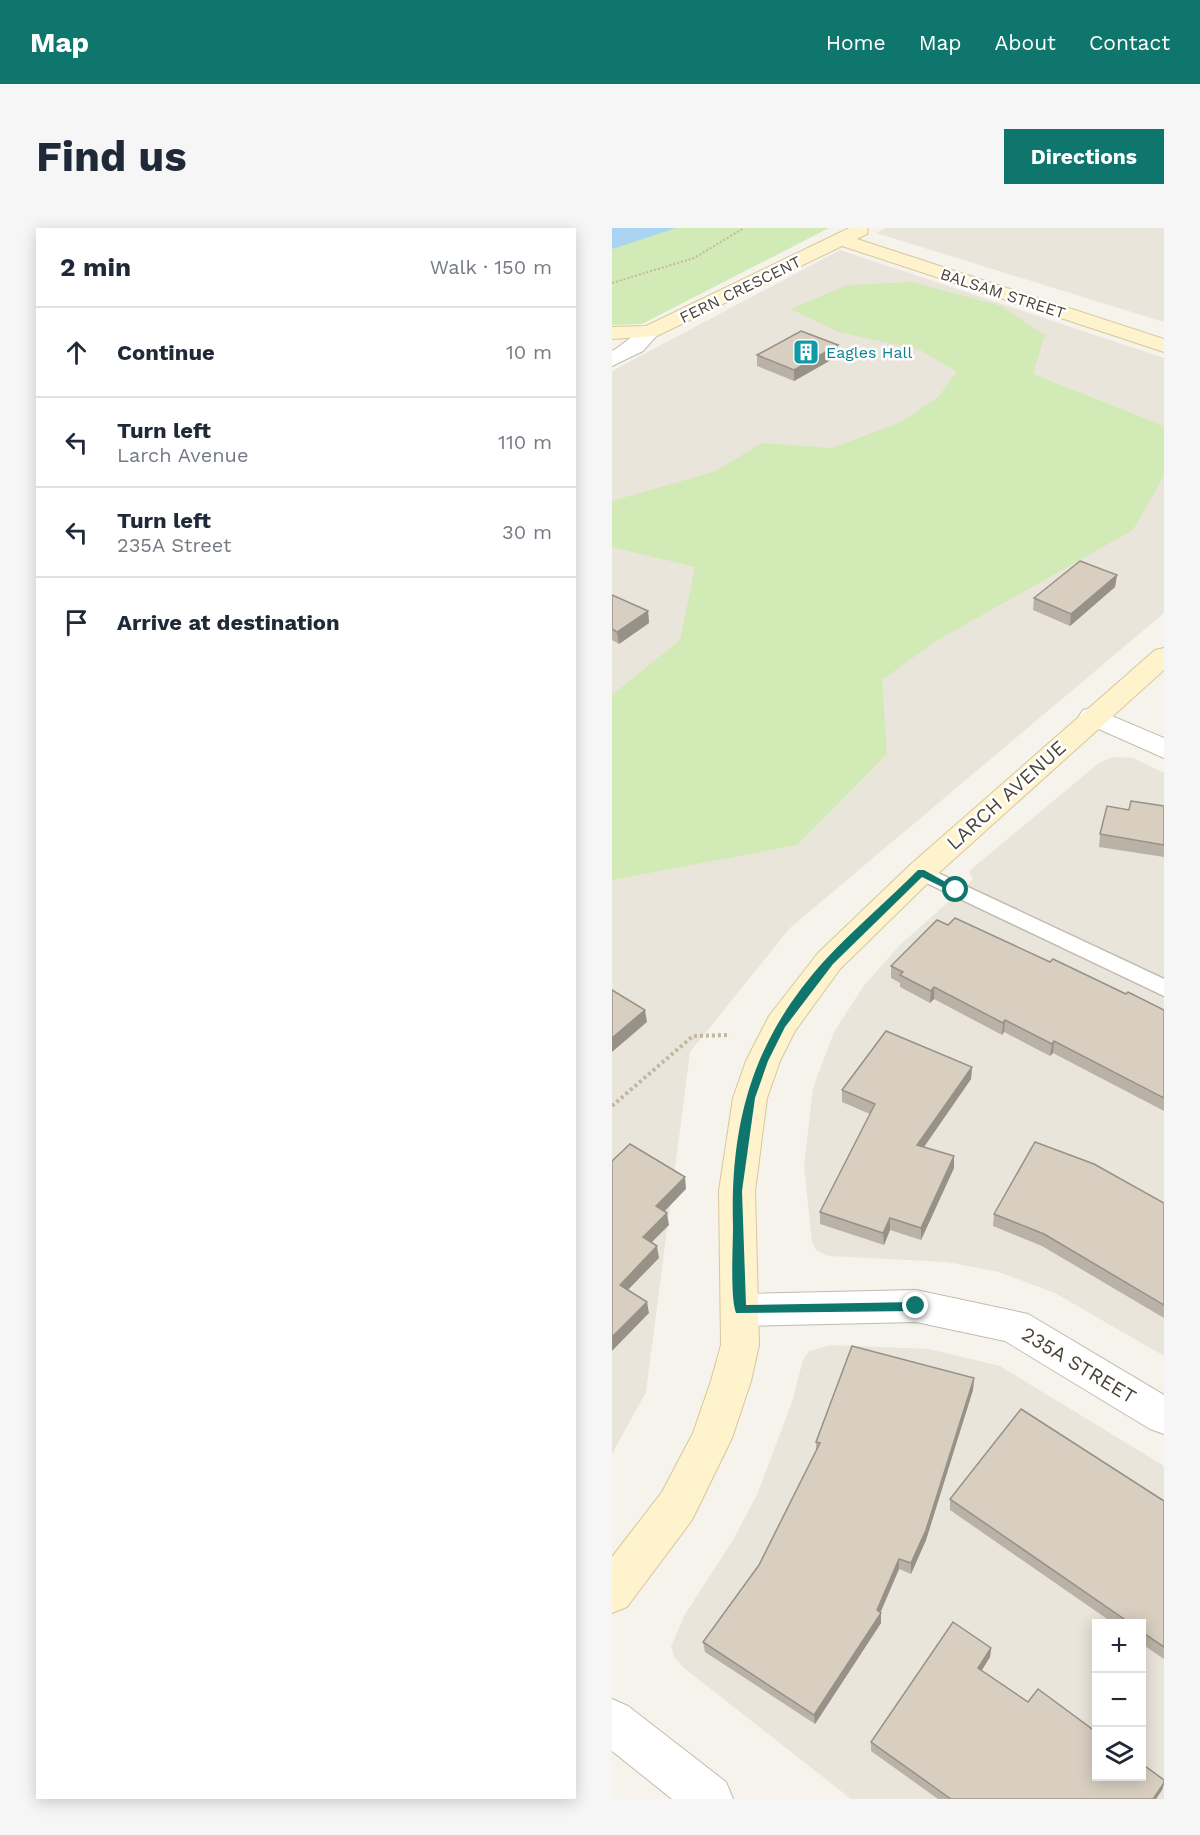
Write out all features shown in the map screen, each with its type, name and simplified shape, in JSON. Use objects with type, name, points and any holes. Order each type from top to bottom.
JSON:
[{"type":"street","name":"FERN CRESCENT","points":[[612,333],[650,332],[863,228]]},
{"type":"street","name":"BALSAM STREET","points":[[842,240],[1164,346]]},
{"type":"street","points":[[612,360],[636,347],[650,332]]},
{"type":"street","name":"LARCH AVENUE","points":[[612,1592],[677,1506],[712,1438],[732,1381],[740,1345],[737,1191],[750,1098],[763,1061],[781,1025],[830,961],[921,872],[1164,656]]},
{"type":"street","points":[[1094,716],[1164,749]]},
{"type":"street","name":"235A STREET","points":[[740,1310],[916,1306],[1014,1326],[1164,1416]]},
{"type":"street","points":[[612,1722],[709,1799]]},
{"type":"lane","points":[[921,872],[1164,988]]},
{"type":"path","points":[[612,283],[694,258],[744,228]]},
{"type":"path","points":[[612,1106],[693,1036],[730,1035]]},
{"type":"shaded area","points":[[885,228],[1164,228],[1164,322],[876,233]]},
{"type":"shaded area","points":[[840,250],[1164,358],[1164,613],[790,928],[690,1052],[646,1392],[612,1454],[612,371]]},
{"type":"shaded area","points":[[1113,757],[1133,758],[1164,773],[1164,1356],[1055,1293],[999,1272],[947,1262],[829,1256],[816,1250],[812,1242],[804,1166],[813,1088],[834,1032],[865,984],[900,945],[973,880],[969,871],[1099,763]]},
{"type":"shaded area","points":[[831,1345],[929,1349],[1000,1366],[1164,1466],[1164,1799],[851,1799],[684,1668],[675,1658],[671,1647],[684,1616],[733,1540],[757,1495],[792,1402],[803,1360],[809,1351]]},
{"type":"green space","points":[[612,228],[829,228],[642,324],[612,325]]},
{"type":"green space","points":[[912,282],[1001,306],[1045,335],[1033,374],[1164,426],[1164,476],[1133,530],[936,641],[882,680],[887,754],[797,845],[612,880],[612,695],[680,640],[695,567],[612,547],[612,501],[716,471],[762,443],[832,448],[901,422],[938,397],[957,372],[920,350],[838,332],[791,309],[847,285]]},
{"type":"water","points":[[612,228],[676,228],[612,249]]},
{"type":"building","points":[[801,331],[838,345],[794,370],[757,355]]},
{"type":"building","points":[[1080,561],[1117,575],[1071,614],[1034,598]]},
{"type":"building","points":[[612,595],[648,611],[617,632],[612,629]]},
{"type":"building","points":[[1131,801],[1164,806],[1164,845],[1100,834],[1107,806],[1129,810]]},
{"type":"building","points":[[955,918],[1050,962],[1053,959],[1164,1010],[1164,1098],[1054,1041],[1052,1044],[1005,1020],[1003,1023],[934,987],[931,991],[900,975],[903,972],[891,966],[937,920],[948,925]]},
{"type":"building","points":[[612,990],[645,1010],[612,1038]]},
{"type":"building","points":[[886,1031],[972,1067],[917,1145],[954,1156],[921,1228],[890,1218],[883,1233],[820,1212],[875,1104],[842,1090]]},
{"type":"building","points":[[1035,1142],[1094,1164],[1164,1203],[1164,1305],[1044,1234],[994,1214]]},
{"type":"building","points":[[630,1144],[685,1177],[656,1206],[667,1213],[643,1237],[657,1246],[620,1285],[647,1302],[612,1337],[612,1161]]},
{"type":"building","points":[[852,1346],[974,1378],[926,1530],[911,1563],[899,1559],[877,1610],[881,1613],[814,1715],[703,1642],[759,1565],[820,1443],[816,1442]]},
{"type":"building","points":[[1021,1409],[1164,1501],[1164,1647],[1146,1635],[1146,1619],[1124,1619],[950,1499]]},
{"type":"building","points":[[953,1622],[991,1648],[978,1668],[1028,1702],[1038,1689],[1092,1729],[1092,1781],[1146,1781],[1146,1767],[1164,1780],[1164,1783],[1153,1799],[951,1799],[871,1742]]},
{"type":"place","name":"Eagles Hall","points":[[806,352]]},
{"type":"route","points":[[916,1306],[740,1310],[737,1191],[750,1098],[763,1061],[781,1025],[830,961],[921,872],[956,890]]}]
